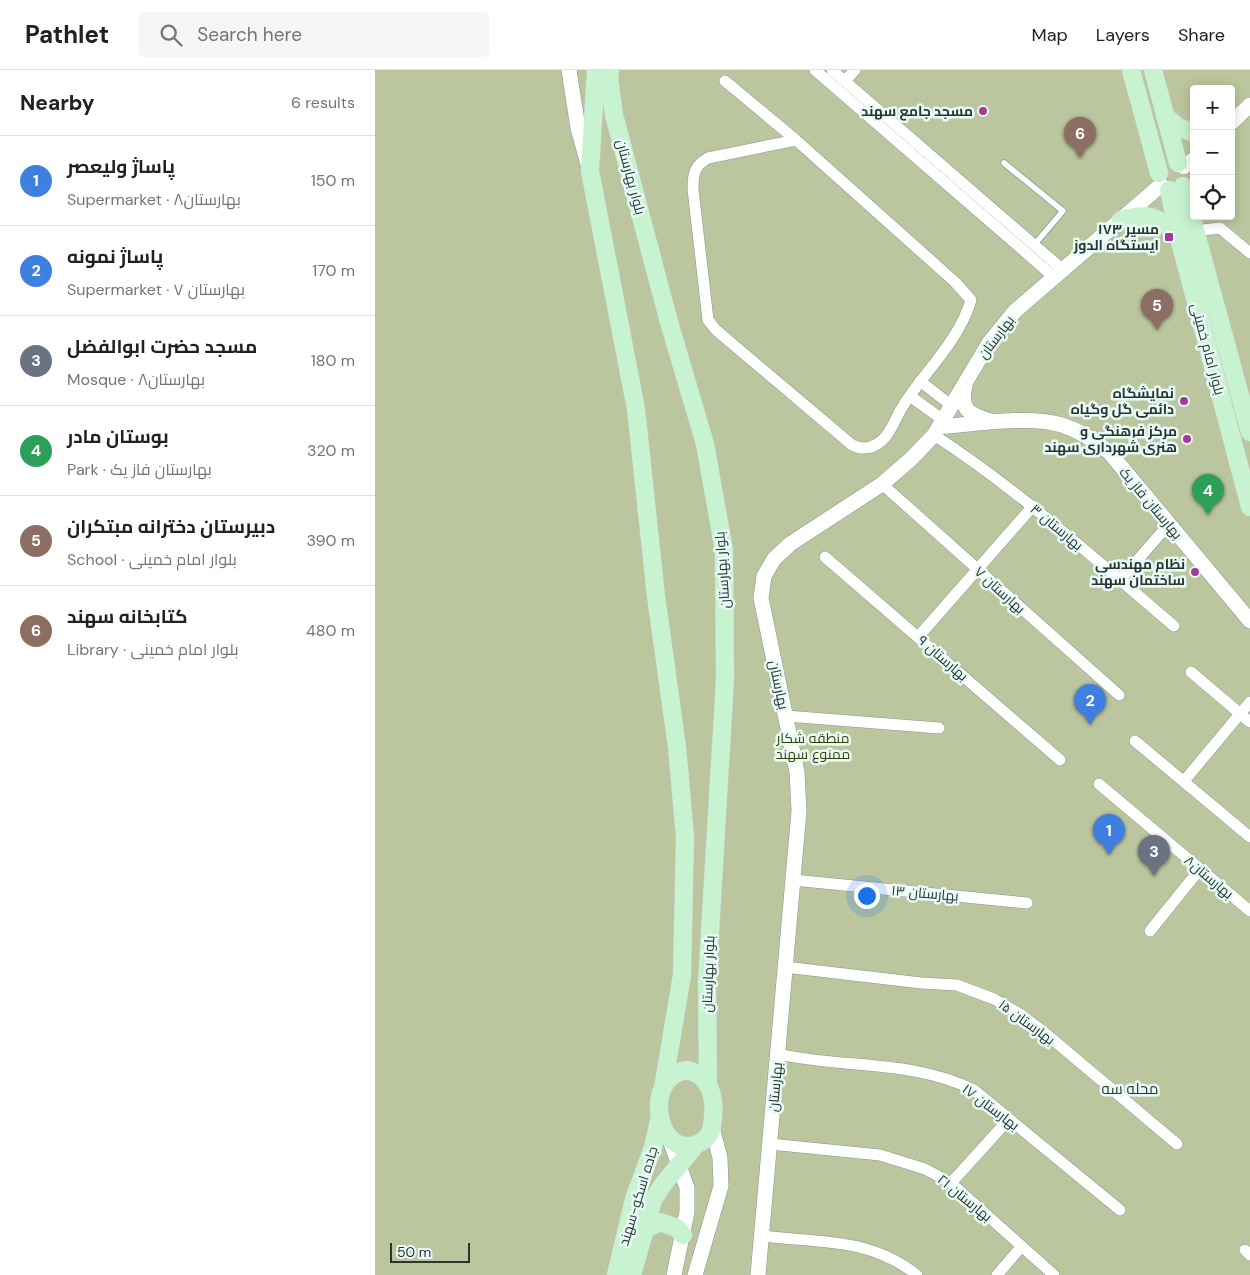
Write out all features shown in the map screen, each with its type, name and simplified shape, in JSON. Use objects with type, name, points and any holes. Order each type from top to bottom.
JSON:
[{"type":"main road","name":"بلوار بهارستان","points":[[596,70],[590,171],[636,409],[656,596],[677,747],[685,837],[682,975],[665,1082]]},
{"type":"main road","name":"بلوار بهارستان","points":[[611,70],[609,78],[614,115],[669,322],[705,444],[724,550],[725,680],[707,982],[708,1084]]},
{"type":"main road","name":"بلوار امام خمینی","points":[[1131,70],[1250,432]]},
{"type":"main road","points":[[1153,70],[1165,116],[1185,163],[1187,179],[1168,183],[1166,163],[1185,163]]},
{"type":"main road","points":[[1165,116],[1178,127],[1190,132]]},
{"type":"main road","points":[[1121,220],[1141,215],[1152,216],[1186,233]]},
{"type":"main road","name":"بلوار امام خمینی","points":[[1186,233],[1250,507]]},
{"type":"main road","points":[[687,1070],[695,1072],[708,1084],[713,1106],[712,1127],[703,1142],[695,1146],[678,1145],[665,1134],[660,1117],[660,1097],[665,1082],[670,1076],[687,1070]]},
{"type":"main road","name":"جاده اسکو-سهند","points":[[616,1275],[634,1199],[653,1147],[660,1117]]},
{"type":"main road","name":"جاده اسکو-سهند","points":[[632,1275],[653,1200],[664,1183],[695,1146]]},
{"type":"main road","points":[[644,1230],[660,1222],[677,1228],[683,1235]]},
{"type":"street","points":[[569,70],[578,128],[590,171]]},
{"type":"street","points":[[815,70],[1058,273]]},
{"type":"street","points":[[832,70],[1034,245],[1058,273]]},
{"type":"street","points":[[845,81],[855,70]]},
{"type":"street","points":[[725,81],[796,140],[955,282],[971,300],[967,313],[954,337],[920,380],[886,436],[879,444],[871,447],[859,448],[852,445],[715,330],[708,320],[693,189],[693,173],[699,163],[708,158],[796,140]]},
{"type":"street","points":[[1235,119],[1250,105]]},
{"type":"street","name":"بهارستان","points":[[758,1275],[799,810],[797,772],[761,598],[764,576],[773,559],[790,544],[882,484],[911,459],[939,427],[989,343],[1015,311],[1121,220],[1168,183]]},
{"type":"street","points":[[1186,233],[1220,228],[1250,253]]},
{"type":"street","points":[[920,380],[952,406]]},
{"type":"street","points":[[967,380],[963,396],[966,408],[977,417],[997,423]]},
{"type":"street","name":"بهارستان ۳","points":[[910,396],[939,427],[980,464],[1033,506],[1175,626]]},
{"type":"street","name":"بهارستان فاز یک","points":[[939,427],[1035,421],[1061,424],[1088,436],[1109,452],[1250,621]]},
{"type":"street","name":"بهارستان ۷","points":[[882,484],[1119,695]]},
{"type":"street","points":[[918,637],[1033,506]]},
{"type":"street","points":[[1120,580],[1169,524]]},
{"type":"street","name":"بهارستان ۹","points":[[825,557],[1060,760]]},
{"type":"street","points":[[1191,672],[1250,722]]},
{"type":"street","points":[[1184,781],[1250,702]]},
{"type":"street","points":[[786,716],[939,728]]},
{"type":"street","points":[[1135,740],[1250,837]]},
{"type":"street","name":"بهارستان۸","points":[[1099,784],[1250,911]]},
{"type":"street","points":[[1150,931],[1199,869]]},
{"type":"street","name":"بهارستان ۱۳","points":[[793,880],[1027,903]]},
{"type":"street","name":"بهارستان ۱۵","points":[[785,967],[921,984],[957,985],[994,999],[1020,1014],[1045,1033],[1177,1144]]},
{"type":"street","name":"بهارستان ۱۷","points":[[778,1054],[817,1061],[913,1070],[948,1078],[974,1090],[1120,1210]]},
{"type":"street","points":[[951,1183],[1009,1119]]},
{"type":"street","points":[[695,1275],[721,1186],[720,1158],[712,1127]]},
{"type":"street","points":[[671,1140],[687,1188],[687,1212],[674,1275]]},
{"type":"street","name":"بهارستان ۲۱","points":[[770,1144],[880,1155],[925,1168],[951,1183],[1054,1275]]},
{"type":"street","points":[[762,1236],[861,1246],[884,1254],[917,1275]]},
{"type":"street","points":[[997,1275],[1021,1247]]},
{"type":"lane","points":[[1004,163],[1063,211],[1034,245]]},
{"type":"green space","name":"منطقه شکار ممنوع سهند","points":[[375,70],[1250,70],[1250,1275],[375,1275]]},
{"type":"place","name":"مسجد جامع سهند","points":[[983,111]]},
{"type":"place","name":"کتابخانه سهند","points":[[1080,158]]},
{"type":"place","name":"مسیر ۱۷۳ ایستگاه الدوز","points":[[1169,237]]},
{"type":"place","name":"دبیرستان دخترانه مبتکران","points":[[1157,330]]},
{"type":"place","name":"نمایشگاه دائمی گل وگیاه","points":[[1184,401]]},
{"type":"place","name":"مرکز فرهنگی و هنری شهرداری سهند","points":[[1187,439]]},
{"type":"place","name":"بوستان مادر","points":[[1208,515]]},
{"type":"place","name":"نظام مهندسی ساختمان سهند","points":[[1195,572]]},
{"type":"place","name":"پاساژ نمونه","points":[[1090,725]]},
{"type":"place","name":"پاساژ ولیعصر","points":[[1109,855]]},
{"type":"place","name":"مسجد حضرت ابوالفضل","points":[[1154,876]]},
{"type":"district","name":"محله سه","points":[[1130,1089]]}]
